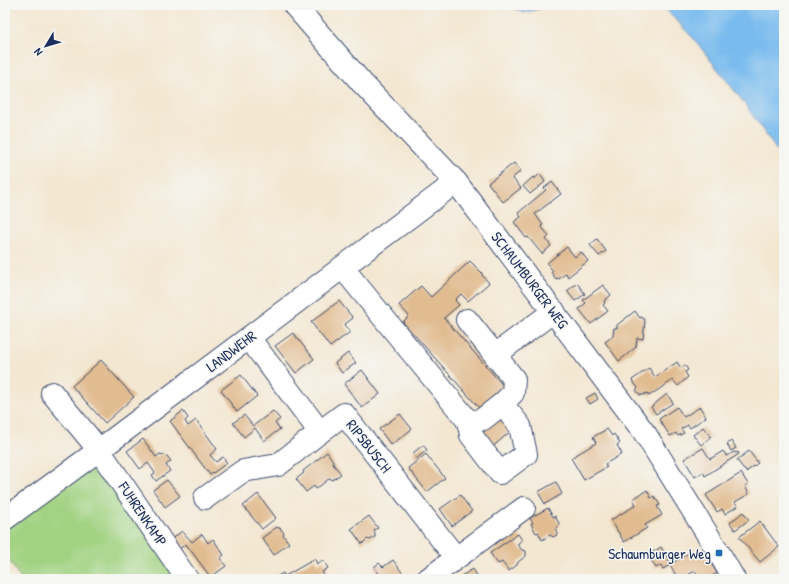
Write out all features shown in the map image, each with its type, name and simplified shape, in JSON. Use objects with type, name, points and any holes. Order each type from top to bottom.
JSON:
[{"type":"street","name":"SCHAUMBURGER WEG","points":[[294,5],[362,83],[456,182],[646,435],[720,553],[734,579]]},
{"type":"street","name":"LANDWEHR","points":[[5,519],[456,182]]},
{"type":"street","points":[[342,268],[468,421],[471,435],[500,473],[526,454],[520,426],[502,404]]},
{"type":"street","points":[[495,355],[554,312]]},
{"type":"street","points":[[467,320],[514,379],[513,393],[502,404],[483,419],[468,423]]},
{"type":"street","points":[[205,498],[243,471],[278,465],[320,432],[248,338]]},
{"type":"street","name":"FUHRENKAMP","points":[[52,393],[99,450],[187,579]]},
{"type":"street","name":"RIPSBUSCH","points":[[320,432],[344,414],[456,558]]},
{"type":"street","points":[[428,579],[524,508]]},
{"type":"green space","points":[[93,464],[104,467],[180,579],[21,579],[5,554],[5,527]]},
{"type":"water","points":[[508,5],[551,5],[524,13]]},
{"type":"water","points":[[662,5],[784,5],[784,161],[745,104],[694,39]]},
{"type":"building","points":[[514,163],[521,171],[512,178],[521,188],[503,202],[488,183]]},
{"type":"building","points":[[540,174],[545,182],[530,194],[523,186],[533,177],[534,179]]},
{"type":"building","points":[[552,182],[561,194],[535,214],[543,225],[541,226],[549,236],[546,239],[551,246],[542,254],[528,237],[526,238],[514,222],[521,217],[518,213],[546,190],[544,188]]},
{"type":"building","points":[[597,239],[606,251],[599,256],[590,245]]},
{"type":"building","points":[[567,247],[575,257],[581,252],[588,261],[568,277],[566,273],[559,279],[556,279],[551,272],[553,271],[547,263]]},
{"type":"building","points":[[470,261],[482,273],[489,283],[468,301],[461,294],[455,300],[459,305],[444,318],[506,389],[481,410],[403,322],[409,316],[399,305],[421,286],[431,297]]},
{"type":"building","points":[[577,283],[585,294],[575,301],[567,291]]},
{"type":"building","points":[[603,285],[611,295],[604,301],[605,303],[603,305],[608,311],[591,324],[579,309],[586,303],[583,300]]},
{"type":"building","points":[[339,301],[353,318],[344,325],[350,332],[330,347],[311,322]]},
{"type":"building","points":[[635,311],[640,318],[642,317],[645,321],[643,339],[637,338],[636,347],[619,361],[605,342],[613,336],[614,328],[617,328],[617,325]]},
{"type":"building","points":[[293,333],[314,359],[296,373],[275,346]]},
{"type":"building","points":[[348,353],[356,363],[342,373],[335,363]]},
{"type":"building","points":[[101,360],[134,397],[105,423],[72,386]]},
{"type":"building","points":[[677,362],[681,368],[685,365],[688,370],[685,372],[688,377],[678,386],[673,380],[649,396],[647,393],[640,395],[636,390],[638,388],[632,380],[649,368],[655,377]]},
{"type":"building","points":[[362,370],[380,394],[362,408],[344,384]]},
{"type":"building","points":[[241,375],[257,396],[237,412],[221,390]]},
{"type":"building","points":[[595,393],[598,399],[590,404],[586,398]]},
{"type":"building","points":[[667,394],[673,403],[656,414],[651,407]]},
{"type":"building","points":[[677,407],[684,417],[700,407],[706,417],[690,428],[688,425],[681,429],[684,433],[678,436],[676,433],[670,436],[659,419]]},
{"type":"building","points":[[183,411],[188,418],[185,421],[188,426],[196,420],[217,449],[210,455],[216,462],[223,457],[227,463],[210,475],[170,421]]},
{"type":"building","points":[[273,411],[280,419],[275,423],[280,429],[264,441],[255,428],[244,437],[233,423],[244,415],[253,426]]},
{"type":"building","points":[[400,414],[412,429],[391,445],[379,429]]},
{"type":"building","points":[[501,417],[512,430],[489,450],[478,437]]},
{"type":"building","points":[[703,427],[711,437],[701,445],[693,435]]},
{"type":"building","points":[[607,429],[612,436],[614,434],[620,443],[617,445],[622,454],[605,464],[607,467],[584,480],[571,458],[596,443],[593,437]]},
{"type":"building","points":[[143,439],[156,457],[160,454],[167,456],[171,461],[166,465],[170,471],[156,481],[152,475],[155,473],[148,463],[140,469],[127,451]]},
{"type":"building","points":[[732,441],[736,448],[731,451],[727,444]]},
{"type":"building","points":[[423,445],[427,450],[416,459],[413,453]]},
{"type":"building","points":[[703,448],[710,459],[723,451],[727,456],[734,452],[738,452],[739,454],[705,476],[703,472],[695,477],[684,459]]},
{"type":"building","points":[[749,451],[758,463],[746,472],[737,460]]},
{"type":"building","points":[[327,452],[333,461],[333,464],[341,474],[332,480],[330,478],[316,489],[314,486],[306,492],[296,479],[304,473],[303,471]]},
{"type":"building","points":[[426,454],[445,478],[427,492],[408,468]]},
{"type":"building","points":[[741,473],[748,484],[745,486],[749,494],[735,502],[738,506],[725,514],[722,509],[717,512],[706,495]]},
{"type":"building","points":[[167,480],[180,496],[165,507],[153,490]]},
{"type":"building","points":[[556,482],[562,494],[545,504],[538,492]]},
{"type":"building","points":[[647,490],[651,498],[654,496],[660,505],[657,506],[662,515],[645,525],[647,528],[624,542],[611,520],[636,505],[633,499]]},
{"type":"building","points":[[258,494],[276,518],[262,529],[243,506]]},
{"type":"building","points":[[460,495],[472,511],[452,526],[440,509]]},
{"type":"building","points":[[548,508],[560,525],[555,529],[557,535],[553,537],[550,535],[542,540],[538,532],[536,533],[531,524],[533,523],[530,518]]},
{"type":"building","points":[[743,512],[749,520],[735,530],[730,523]]},
{"type":"building","points":[[369,516],[378,528],[374,530],[375,537],[370,540],[367,539],[362,544],[351,529]]},
{"type":"building","points":[[760,521],[779,547],[760,562],[739,537]]},
{"type":"building","points":[[277,527],[284,533],[283,535],[289,543],[274,555],[262,538]]},
{"type":"building","points":[[182,531],[192,542],[202,534],[208,543],[213,539],[224,555],[220,558],[226,566],[215,574],[219,579],[212,579],[186,544],[179,549],[172,539]]},
{"type":"building","points":[[518,534],[522,540],[517,544],[522,550],[526,551],[526,556],[509,571],[502,562],[498,564],[490,553]]},
{"type":"building","points":[[661,547],[671,564],[692,551],[694,555],[703,550],[717,573],[707,579],[700,579],[695,571],[681,579],[678,579],[670,565],[663,569],[661,565],[656,568],[648,555]]},
{"type":"building","points":[[315,559],[317,564],[323,560],[328,568],[322,572],[326,579],[272,579],[283,573],[285,576]]},
{"type":"building","points":[[393,560],[404,575],[400,579],[383,579],[374,567],[379,563],[383,567]]},
{"type":"building","points":[[473,569],[478,577],[475,579],[456,579]]},
{"type":"place","name":"Schaumburger Weg","points":[[719,553]]}]
